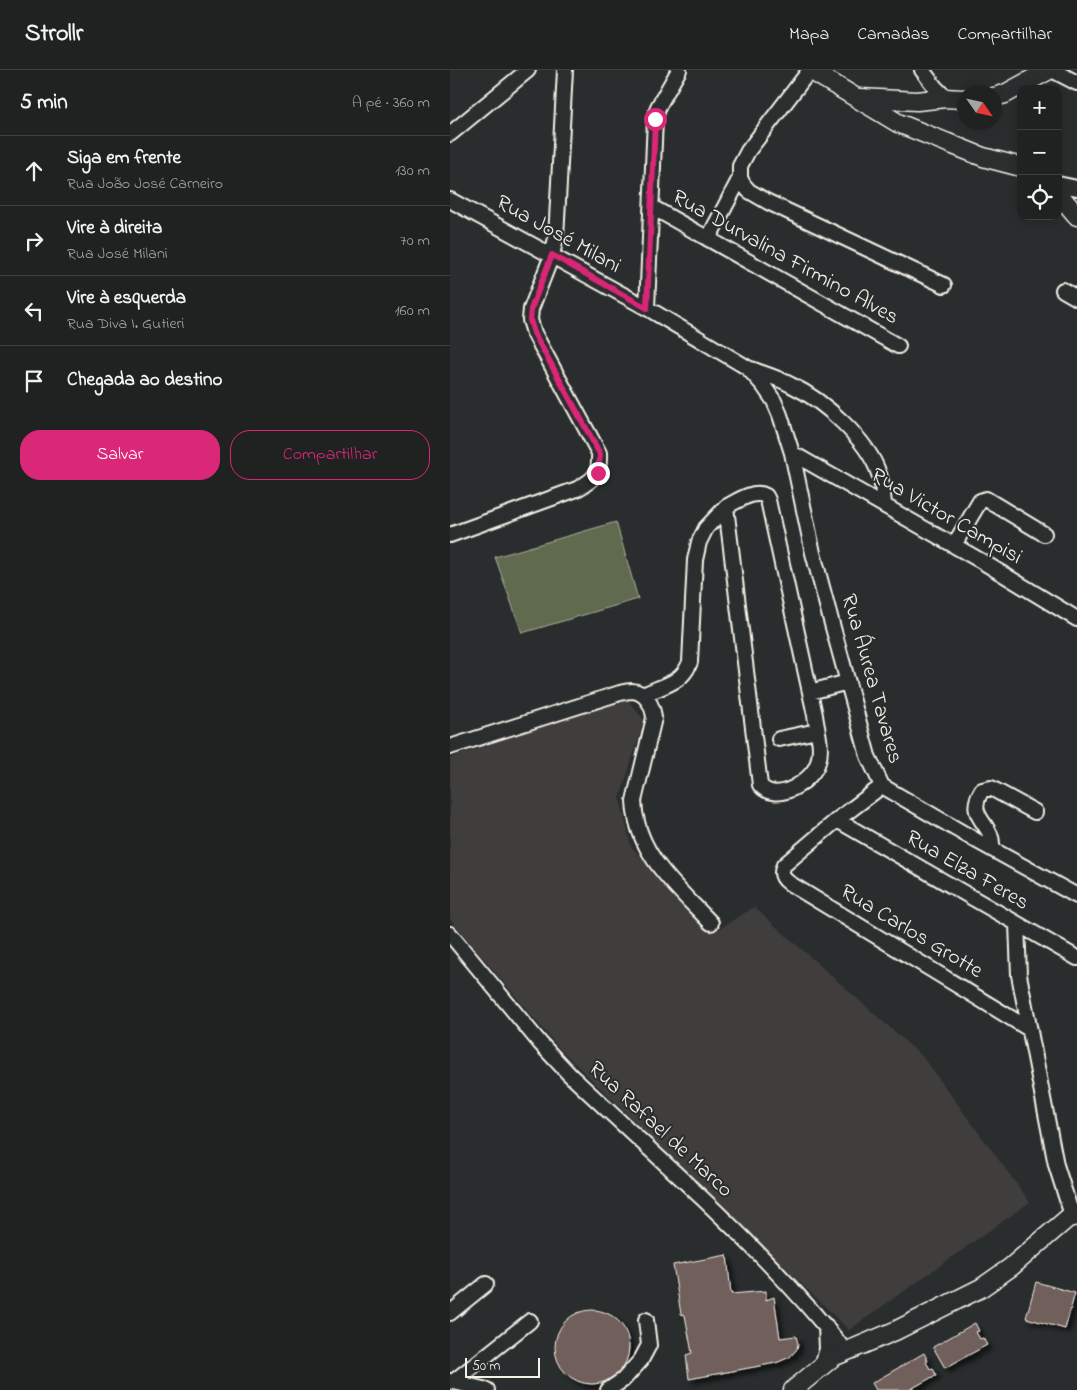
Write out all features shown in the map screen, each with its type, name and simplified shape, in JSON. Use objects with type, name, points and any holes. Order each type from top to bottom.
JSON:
[{"type":"main road","points":[[810,70],[858,97],[898,123],[983,157],[1017,166]]},
{"type":"main road","points":[[1002,95],[1050,70]]},
{"type":"main road","points":[[858,97],[917,101],[957,99]]},
{"type":"main road","points":[[908,127],[908,114],[917,101]]},
{"type":"main road","points":[[1062,199],[1077,216]]},
{"type":"main road","points":[[793,1390],[833,1357],[895,1331],[981,1288],[1011,1267],[1074,1212]]},
{"type":"street","points":[[450,134],[528,70]]},
{"type":"street","points":[[450,535],[577,489],[594,480],[598,473],[600,454],[534,333],[530,320],[531,309],[552,255],[556,238],[565,70]]},
{"type":"street","points":[[647,308],[655,119],[658,107],[680,70]]},
{"type":"street","points":[[810,70],[748,150],[740,166],[740,178],[743,184],[749,191],[768,202],[944,285]]},
{"type":"street","points":[[922,70],[946,98]]},
{"type":"street","points":[[1050,70],[1077,82]]},
{"type":"street","points":[[708,239],[740,178]]},
{"type":"street","points":[[1062,185],[1077,188]]},
{"type":"street","name":"Rua José Milani","points":[[450,200],[647,308],[748,368],[791,385],[813,398],[852,432],[867,452],[880,475],[884,505]]},
{"type":"street","name":"Rua Durvalina Firmino Alves","points":[[652,207],[898,346]]},
{"type":"street","points":[[1063,290],[1077,298]]},
{"type":"street","name":"Rua José Milani","points":[[748,368],[764,385],[774,401],[792,453]]},
{"type":"street","name":"Rua Victor Campisi","points":[[792,453],[954,545],[1077,619]]},
{"type":"street","name":"Rua Áurea Tavares","points":[[792,453],[813,553],[868,756],[882,786],[1077,896]]},
{"type":"street","points":[[644,695],[682,677],[687,671],[690,662],[695,560],[698,542],[706,528],[726,507],[740,499],[760,494],[766,496],[810,692],[821,750],[815,770],[806,780],[788,790],[775,793],[764,790],[760,785],[726,507]]},
{"type":"street","points":[[954,545],[980,501],[986,499],[1044,534]]},
{"type":"street","points":[[810,692],[848,682]]},
{"type":"street","points":[[450,746],[620,693],[633,691],[644,695],[654,710],[654,718],[634,801],[634,814],[639,832],[651,857],[711,923]]},
{"type":"street","points":[[779,739],[817,731]]},
{"type":"street","points":[[836,820],[882,786]]},
{"type":"street","points":[[992,849],[993,842],[986,826],[975,810],[977,798],[982,790],[991,788],[1035,812]]},
{"type":"street","name":"Rua Carlos Grotte","points":[[836,820],[784,865],[781,870],[782,875],[789,883],[1029,1029]]},
{"type":"street","name":"Rua Elza Feres","points":[[836,820],[1077,958]]},
{"type":"street","points":[[1017,924],[1019,976],[1029,1029],[1056,1165],[1074,1212]]},
{"type":"street","name":"Rua Rafael de Marco","points":[[450,934],[540,1043],[569,1074],[765,1259],[826,1326],[846,1352]]},
{"type":"street","points":[[450,1313],[486,1284]]},
{"type":"street","points":[[608,1390],[623,1380],[641,1360],[649,1345],[646,1320]]},
{"type":"street","points":[[451,1382],[530,1321]]},
{"type":"street","points":[[822,1366],[826,1349],[826,1326]]},
{"type":"street","points":[[451,1382],[487,1390]]},
{"type":"shaded area","points":[[625,697],[644,720],[620,798],[631,846],[677,899],[716,931],[754,907],[922,1056],[1030,1202],[849,1330],[560,1049],[450,919],[450,758]]},
{"type":"green space","points":[[616,522],[638,599],[522,633],[495,557]]},
{"type":"building","points":[[727,1255],[731,1294],[766,1291],[766,1300],[774,1297],[780,1338],[796,1336],[797,1349],[790,1357],[776,1363],[689,1379],[686,1355],[692,1353],[685,1315],[681,1314],[673,1265]]},
{"type":"building","points":[[1036,1282],[1075,1293],[1065,1329],[1026,1318]]},
{"type":"building","points":[[592,1310],[606,1313],[618,1321],[626,1333],[629,1347],[626,1361],[618,1373],[606,1381],[592,1384],[578,1381],[566,1373],[558,1361],[555,1347],[558,1333],[566,1321],[578,1313]]},
{"type":"building","points":[[975,1323],[979,1331],[976,1332],[987,1345],[945,1368],[933,1347]]},
{"type":"building","points":[[924,1353],[928,1361],[926,1362],[930,1369],[933,1368],[936,1375],[909,1390],[876,1390],[872,1383]]},
{"type":"route","points":[[598,473],[600,454],[534,333],[530,320],[531,309],[552,255],[647,308],[655,119]]}]
